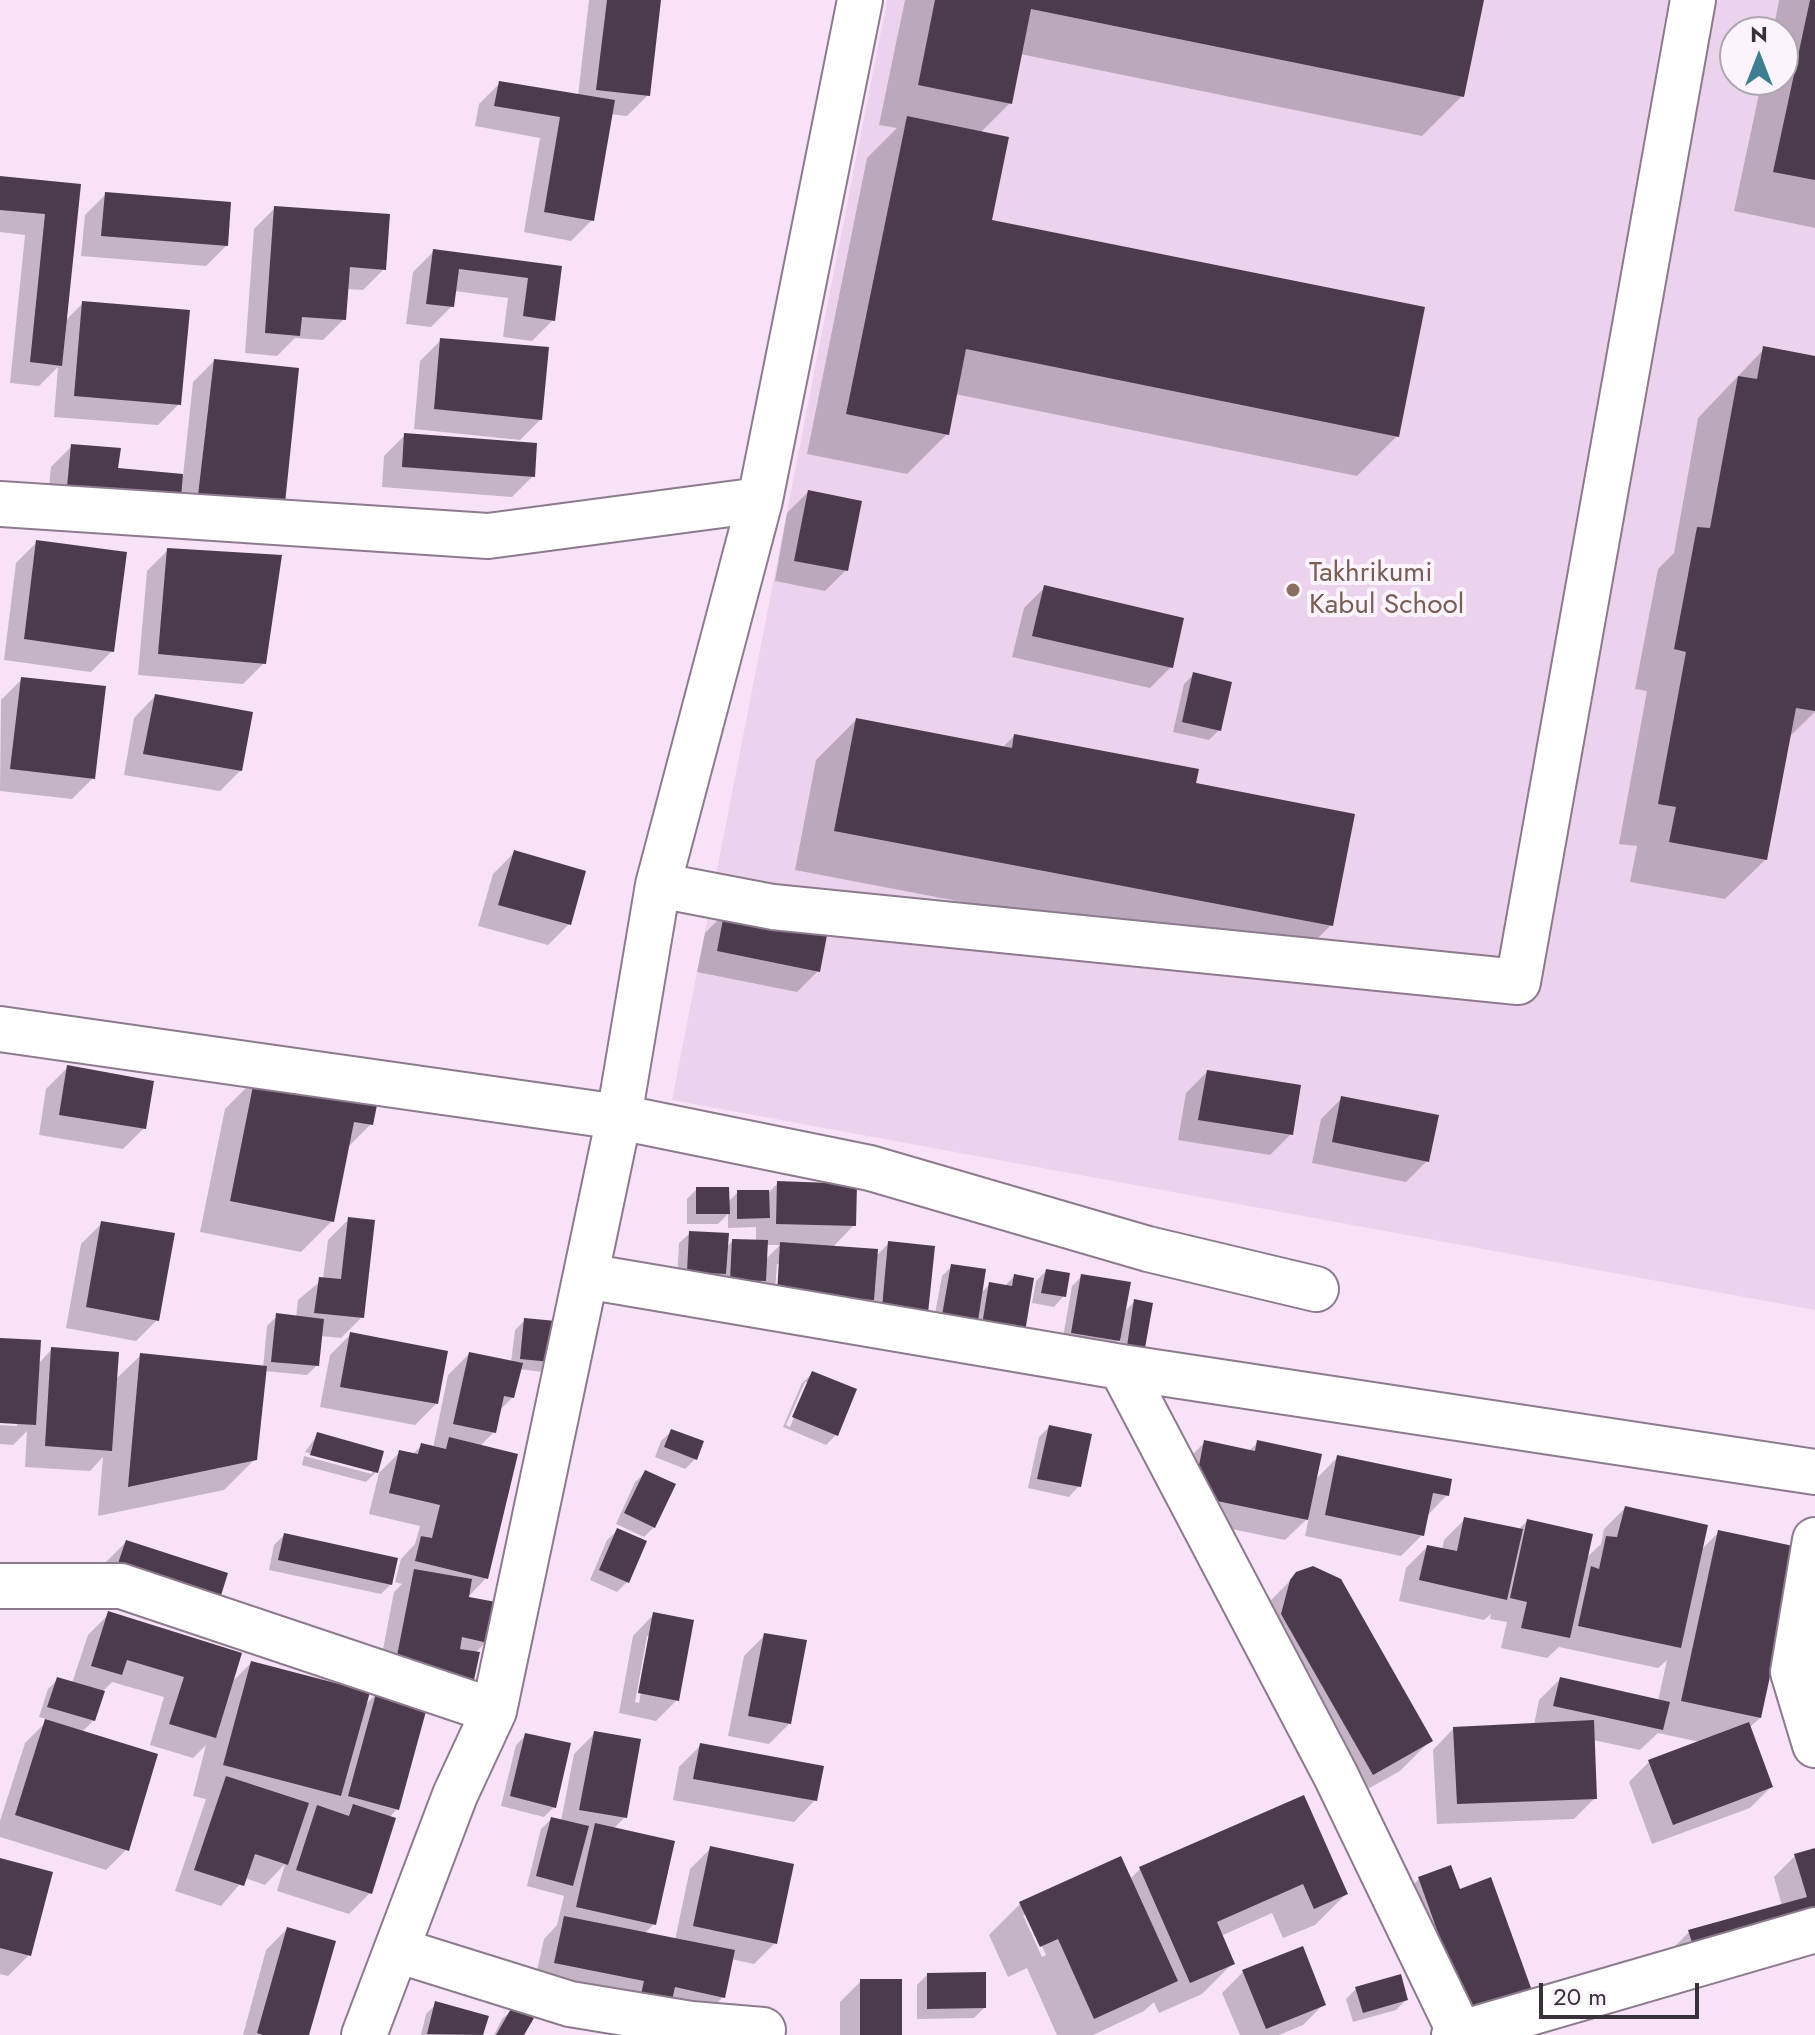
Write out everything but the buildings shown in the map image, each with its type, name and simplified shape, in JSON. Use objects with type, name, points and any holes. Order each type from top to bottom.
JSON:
[{"type":"street","points":[[364,2035],[455,1795],[494,1711],[619,1117],[658,885],[760,500],[860,0]]},
{"type":"street","points":[[658,885],[773,907],[1518,982],[1693,0]]},
{"type":"street","points":[[0,504],[488,536],[760,500]]},
{"type":"street","points":[[0,1029],[619,1117],[870,1168],[1148,1249],[1316,1289]]},
{"type":"street","points":[[586,1276],[1121,1367],[1815,1472]]},
{"type":"street","points":[[1121,1367],[1336,1776],[1459,2034],[1815,1930]]},
{"type":"street","points":[[1815,1540],[1793,1672],[1815,1745]]},
{"type":"street","points":[[0,1586],[121,1586],[494,1711]]},
{"type":"street","points":[[397,1950],[570,2004],[691,2024],[763,2030]]},
{"type":"shaded area","name":"Takhrikumi Kabul School","points":[[887,0],[1815,0],[1815,1310],[672,1100]]},
{"type":"place","name":"Takhrikumi Kabul School","points":[[1293,590]]}]
